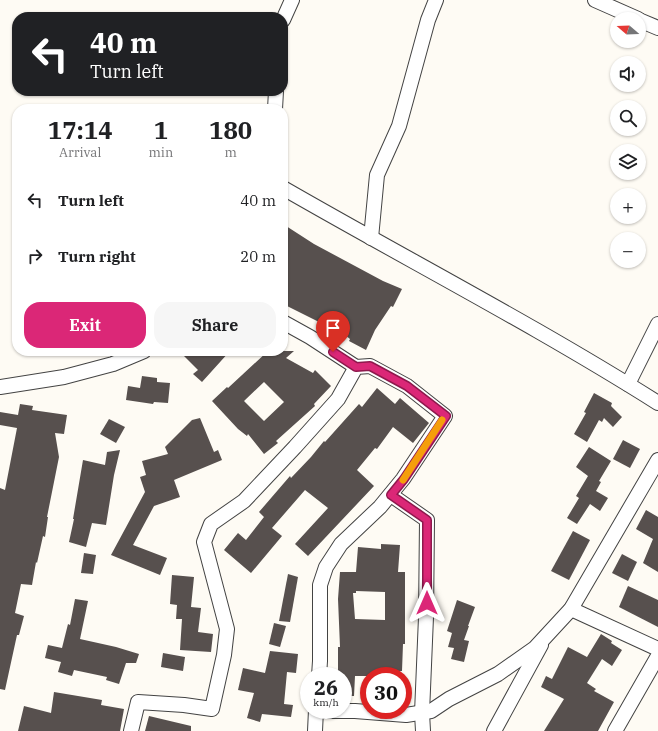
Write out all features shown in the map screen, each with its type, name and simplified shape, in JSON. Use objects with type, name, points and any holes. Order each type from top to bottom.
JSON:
[{"type":"street","points":[[287,12],[292,0]]},
{"type":"street","points":[[371,238],[377,175],[399,126],[428,20],[436,0]]},
{"type":"street","points":[[595,0],[622,12]]},
{"type":"street","points":[[646,23],[658,28]]},
{"type":"street","points":[[288,191],[489,302],[658,402]]},
{"type":"street","points":[[628,384],[658,324]]},
{"type":"street","points":[[288,325],[310,337],[356,367],[370,366],[407,386],[446,416],[404,479],[380,507],[341,544],[326,567],[320,585],[320,667]]},
{"type":"street","points":[[0,387],[71,375],[113,364],[132,356]]},
{"type":"street","points":[[131,731],[138,702],[184,705],[212,709],[224,656],[227,629],[204,542],[211,524],[244,500],[295,447],[338,399],[356,367]]},
{"type":"street","points":[[352,711],[406,715],[431,711],[498,674],[535,648],[571,609],[658,460]]},
{"type":"street","points":[[391,495],[427,520],[426,617],[422,713],[423,731]]},
{"type":"street","points":[[571,609],[658,648]]},
{"type":"street","points":[[494,731],[547,635]]},
{"type":"street","points":[[615,731],[658,656]]},
{"type":"street","points":[[315,731],[316,719]]},
{"type":"building","points":[[288,227],[314,244],[383,281],[402,289],[393,307],[391,306],[375,330],[366,350],[349,341],[350,339],[324,318],[321,323],[288,306]]},
{"type":"building","points":[[288,351],[294,351],[286,358],[313,373],[315,370],[331,386],[314,404],[315,406],[276,441],[278,443],[264,454],[248,434],[247,436],[238,429],[212,401],[227,387],[228,388],[263,356],[288,356]],"holes":[[[264,382],[284,402],[264,421],[244,401]]]},
{"type":"building","points":[[184,356],[225,356],[202,382],[193,374],[198,370]]},
{"type":"building","points":[[142,376],[157,378],[157,382],[170,383],[168,403],[154,402],[153,404],[126,400],[128,386],[140,388]]},
{"type":"building","points":[[377,388],[395,404],[400,398],[429,423],[413,443],[393,427],[377,449],[375,448],[357,470],[374,486],[308,556],[295,544],[328,508],[305,490],[272,528],[282,536],[251,573],[224,550],[238,533],[246,540],[264,517],[259,512],[290,476],[291,478],[359,404],[362,407]]},
{"type":"building","points":[[594,393],[612,403],[611,406],[622,417],[613,427],[604,418],[602,422],[599,420],[587,442],[574,434],[586,413],[584,412]]},
{"type":"building","points":[[20,404],[33,406],[32,410],[67,415],[64,434],[55,433],[59,457],[47,517],[45,537],[43,536],[32,585],[21,584],[15,613],[24,616],[19,635],[17,635],[5,690],[0,689],[0,488],[5,490],[17,428],[0,425],[0,412],[18,415]]},
{"type":"building","points":[[200,418],[214,452],[218,450],[222,460],[174,480],[180,497],[154,506],[133,545],[167,558],[160,575],[111,555],[145,492],[140,477],[146,475],[142,461],[168,454],[165,447],[192,420]]},
{"type":"building","points":[[109,419],[125,427],[116,443],[100,434]]},
{"type":"building","points":[[623,440],[640,449],[630,468],[613,459]]},
{"type":"building","points":[[589,447],[611,461],[599,481],[601,482],[596,491],[608,498],[600,511],[590,504],[577,524],[567,518],[579,498],[576,496],[588,476],[576,467]]},
{"type":"building","points":[[120,450],[114,475],[106,525],[92,523],[86,547],[69,542],[83,460],[105,465],[107,452]]},
{"type":"building","points":[[646,510],[658,517],[658,572],[643,563],[653,539],[636,529]]},
{"type":"building","points":[[573,531],[590,540],[569,580],[551,571]]},
{"type":"building","points":[[381,544],[400,545],[398,572],[405,572],[405,644],[403,644],[402,667],[360,667],[360,676],[355,676],[354,696],[352,696],[352,667],[338,667],[338,647],[340,647],[338,599],[340,572],[356,572],[358,547],[381,549]],"holes":[[[356,591],[385,592],[385,620],[355,619],[353,593],[356,593]]]},
{"type":"building","points":[[84,553],[96,555],[93,574],[81,573]]},
{"type":"building","points":[[622,554],[637,562],[628,581],[612,573]]},
{"type":"building","points":[[288,574],[298,577],[290,622],[279,621]]},
{"type":"building","points":[[172,575],[194,577],[191,607],[201,608],[198,632],[213,634],[211,652],[180,650],[182,619],[176,619],[177,605],[170,604]]},
{"type":"building","points":[[628,586],[658,600],[658,627],[619,607]]},
{"type":"building","points":[[75,599],[88,601],[80,639],[139,654],[136,663],[126,663],[119,684],[106,680],[107,677],[74,670],[72,676],[58,672],[61,662],[45,658],[48,645],[62,648],[68,624],[70,625]]},
{"type":"building","points":[[457,600],[475,607],[464,640],[469,641],[464,662],[451,659],[454,648],[448,647],[452,633],[447,631]]},
{"type":"building","points":[[274,623],[286,626],[280,647],[269,644]]},
{"type":"building","points":[[601,634],[622,650],[612,666],[602,659],[587,683],[596,689],[594,691],[614,702],[598,731],[544,731],[564,699],[541,687],[546,676],[552,679],[568,647],[587,657]]},
{"type":"building","points":[[270,651],[298,654],[296,673],[287,672],[284,704],[293,705],[291,717],[262,714],[260,722],[247,718],[254,693],[238,690],[243,668],[265,673]]},
{"type":"building","points":[[163,653],[185,657],[183,671],[161,667]]},
{"type":"building","points":[[54,692],[102,700],[101,705],[124,709],[120,731],[18,731],[24,706],[51,713]]},
{"type":"building","points":[[149,716],[191,726],[191,731],[145,731]]},
{"type":"slow traffic","points":[[403,480],[442,420]]},
{"type":"route","points":[[333,352],[356,367],[370,366],[407,386],[446,416],[404,479],[391,495],[427,520],[427,603]]}]
